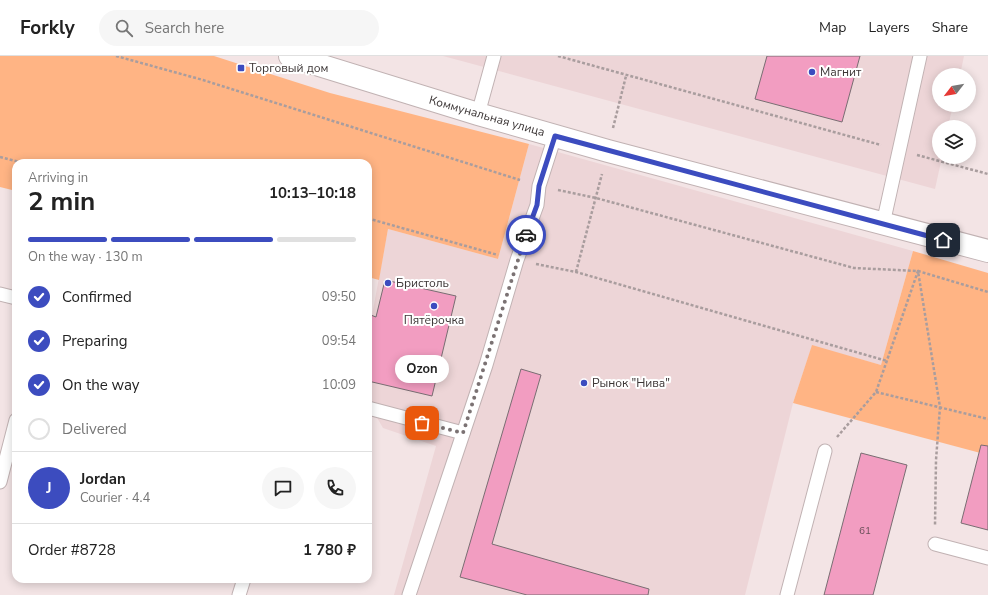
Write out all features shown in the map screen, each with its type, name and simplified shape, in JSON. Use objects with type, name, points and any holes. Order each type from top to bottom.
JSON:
[{"type":"main road","name":"Коммунальная улица","points":[[290,56],[555,136],[988,251]]},
{"type":"lane","points":[[478,114],[494,56]]},
{"type":"lane","points":[[883,224],[920,56]]},
{"type":"lane","points":[[409,595],[463,433],[517,260],[537,205],[539,186],[555,136]]},
{"type":"lane","points":[[0,294],[12,297]]},
{"type":"lane","points":[[372,409],[463,433]]},
{"type":"lane","points":[[0,482],[12,436]]},
{"type":"lane","points":[[787,595],[825,451]]},
{"type":"lane","points":[[935,544],[988,558]]},
{"type":"lane","points":[[240,595],[243,583]]},
{"type":"path","points":[[116,56],[203,80],[539,186],[596,198],[854,268],[918,271],[988,292]]},
{"type":"path","points":[[558,56],[988,174]]},
{"type":"path","points":[[0,157],[12,160]]},
{"type":"path","points":[[576,272],[596,198]]},
{"type":"path","points":[[372,220],[517,260],[576,272],[887,360]]},
{"type":"path","points":[[825,451],[876,392],[918,271]]},
{"type":"path","points":[[918,271],[940,407],[936,460],[935,544]]},
{"type":"path","points":[[876,392],[988,419]]},
{"type":"shaded area","points":[[0,56],[214,56],[330,93],[529,144],[498,259],[388,229],[379,280],[372,278],[372,159],[12,159],[12,190],[0,187]]},
{"type":"shaded area","points":[[443,56],[964,56],[961,68],[932,68],[932,112],[951,112],[950,120],[932,120],[932,164],[940,164],[935,189]]},
{"type":"shaded area","name":"Рынок \"Нива\"","points":[[529,144],[913,251],[881,365],[812,346],[793,403],[745,595],[394,595],[436,446],[383,428],[372,409],[372,315],[388,229],[498,259]]},
{"type":"shaded area","points":[[913,251],[988,273],[988,455],[793,403],[812,345],[881,365]]},
{"type":"building","points":[[767,56],[860,56],[842,122],[755,99]]},
{"type":"building","points":[[385,280],[456,296],[432,396],[372,382],[372,316],[376,317]]},
{"type":"building","points":[[521,369],[541,375],[492,544],[649,589],[648,595],[527,595],[460,577]]},
{"type":"building","points":[[981,445],[988,446],[988,530],[961,523]]},
{"type":"building","points":[[861,453],[907,465],[873,595],[824,595]]},
{"type":"way so far","points":[[422,423],[463,433],[486,365],[517,260],[526,235]]},
{"type":"place","name":"Торговый дом","points":[[241,68]]},
{"type":"place","name":"Магнит","points":[[812,72]]},
{"type":"place","name":"Бристоль","points":[[388,283]]},
{"type":"place","name":"Пятёрочка","points":[[434,306]]},
{"type":"place","name":"Рынок \"Нива\"","points":[[584,383]]},
{"type":"place","name":"Ozon","points":[[422,423]]},
{"type":"route","points":[[526,235],[537,205],[539,186],[555,136],[943,240]]}]
